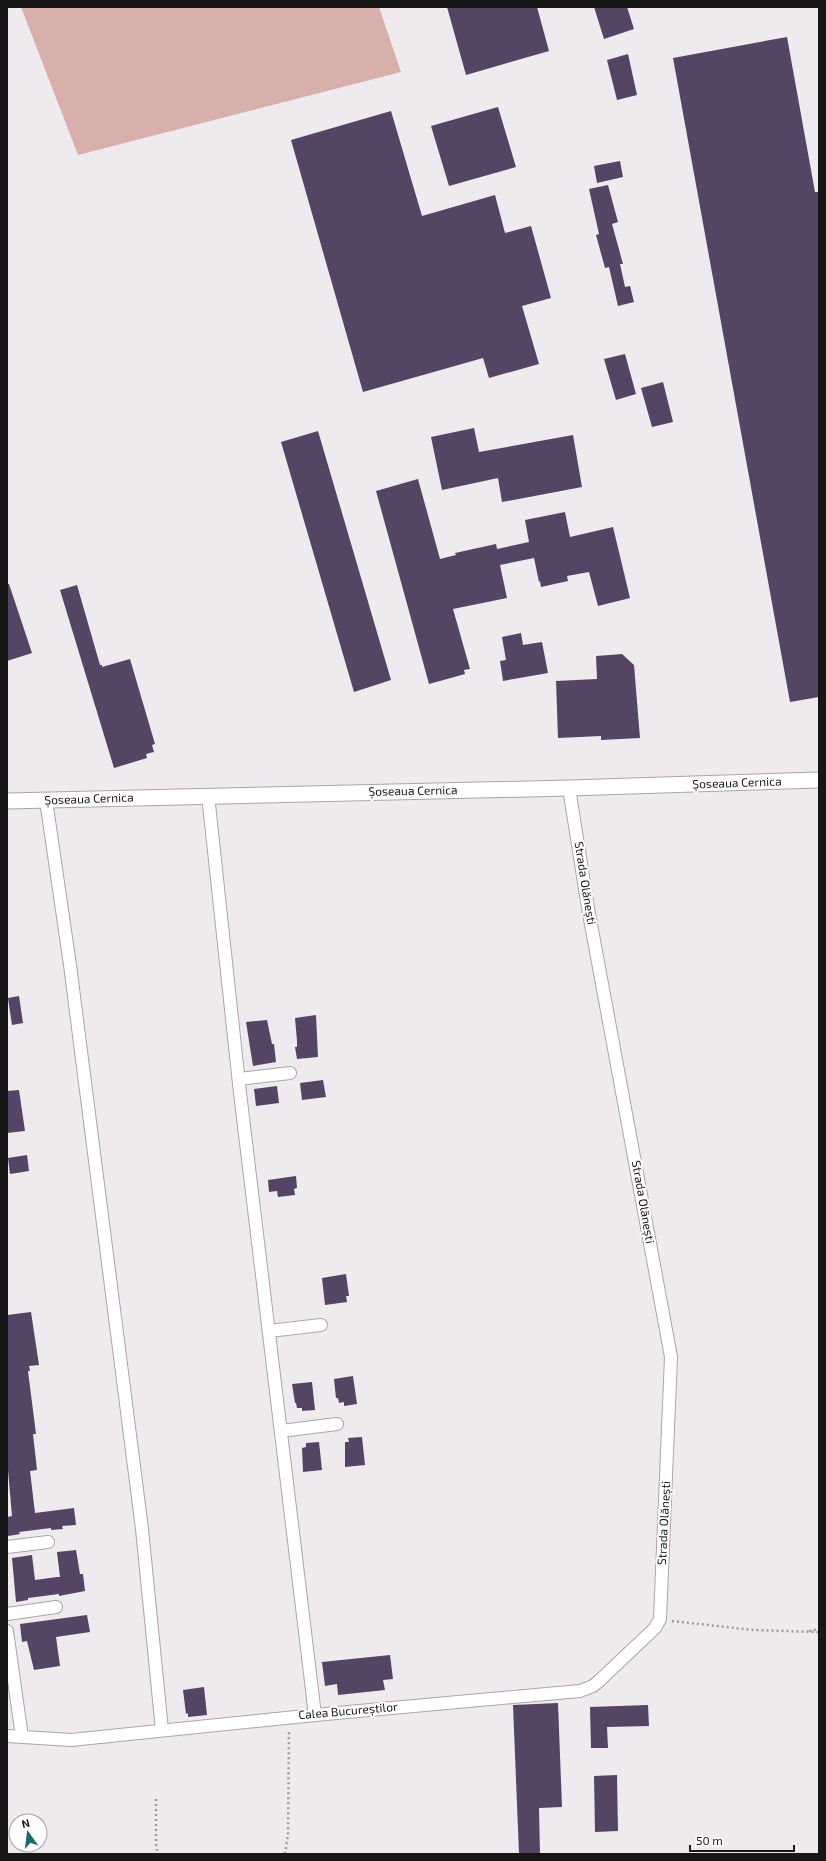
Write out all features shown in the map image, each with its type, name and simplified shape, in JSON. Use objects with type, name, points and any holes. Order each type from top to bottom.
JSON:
[{"type":"street","name":"Șoseaua Cernica","points":[[7,801],[208,795],[569,788],[819,780]]},
{"type":"street","name":"Strada Olănești","points":[[569,788],[588,908],[671,1357],[660,1619]]},
{"type":"street","points":[[208,795],[239,1079],[315,1714]]},
{"type":"street","points":[[46,800],[70,965],[142,1529],[162,1730]]},
{"type":"street","points":[[239,1079],[290,1073]]},
{"type":"street","points":[[269,1331],[321,1325]]},
{"type":"street","points":[[281,1431],[337,1424]]},
{"type":"street","points":[[7,1547],[48,1542]]},
{"type":"street","points":[[7,1614],[56,1607]]},
{"type":"street","name":"Calea Bucureștilor","points":[[7,1736],[71,1740],[315,1714],[580,1690],[593,1686],[599,1681],[654,1628],[660,1619]]},
{"type":"street","points":[[7,1631],[22,1738]]},
{"type":"path","points":[[660,1619],[754,1630],[819,1632]]},
{"type":"path","points":[[805,1632],[819,1629]]},
{"type":"path","points":[[285,1854],[288,1834],[290,1717]]},
{"type":"path","points":[[156,1799],[156,1844],[158,1854]]},
{"type":"shaded area","points":[[21,7],[379,7],[401,72],[78,155]]},
{"type":"building","points":[[447,7],[537,7],[549,51],[466,75]]},
{"type":"building","points":[[594,7],[627,7],[634,29],[604,39]]},
{"type":"building","points":[[787,37],[815,192],[819,192],[819,697],[790,702],[673,58]]},
{"type":"building","points":[[628,54],[637,95],[617,100],[607,60]]},
{"type":"building","points":[[498,107],[516,167],[449,186],[431,126]]},
{"type":"building","points":[[391,111],[422,216],[495,195],[505,233],[531,226],[551,298],[522,306],[539,364],[489,378],[483,358],[363,392],[291,140]]},
{"type":"building","points":[[620,161],[623,177],[597,183],[594,166]]},
{"type":"building","points":[[608,185],[618,222],[612,224],[623,264],[620,264],[625,287],[630,286],[634,302],[618,306],[609,267],[605,268],[596,235],[599,234],[589,189]]},
{"type":"building","points":[[625,354],[636,394],[616,400],[604,359]]},
{"type":"building","points":[[663,382],[673,422],[652,427],[641,388]]},
{"type":"building","points":[[474,428],[479,452],[573,435],[582,487],[502,502],[498,478],[442,490],[431,437]]},
{"type":"building","points":[[318,431],[391,680],[354,692],[281,442]]},
{"type":"building","points":[[418,479],[440,559],[456,555],[455,553],[496,544],[497,549],[529,542],[525,520],[565,512],[570,537],[613,527],[630,598],[598,606],[589,572],[567,576],[568,581],[541,587],[534,558],[500,565],[507,598],[453,609],[470,669],[464,670],[465,674],[429,684],[376,491]]},
{"type":"building","points":[[7,584],[9,584],[32,653],[7,661]]},
{"type":"building","points":[[77,585],[100,665],[102,665],[102,667],[130,659],[155,744],[152,745],[154,752],[146,754],[147,758],[114,768],[60,590]]},
{"type":"building","points":[[521,633],[523,645],[542,642],[548,673],[503,681],[500,661],[506,660],[502,637]]},
{"type":"building","points":[[622,654],[634,665],[640,738],[601,740],[601,736],[558,738],[556,681],[597,679],[596,656]]},
{"type":"building","points":[[19,996],[23,1023],[12,1025],[8,998]]},
{"type":"building","points":[[316,1015],[318,1057],[297,1059],[295,1047],[297,1047],[297,1041],[295,1018]]},
{"type":"building","points":[[267,1020],[272,1044],[274,1044],[276,1062],[253,1066],[246,1022]]},
{"type":"building","points":[[323,1080],[326,1097],[302,1100],[300,1083]]},
{"type":"building","points":[[277,1086],[279,1103],[256,1106],[254,1089]]},
{"type":"building","points":[[19,1090],[25,1131],[7,1133],[7,1091]]},
{"type":"building","points":[[27,1155],[29,1171],[10,1174],[8,1158]]},
{"type":"building","points":[[296,1176],[297,1188],[294,1189],[295,1195],[278,1197],[277,1191],[269,1192],[268,1180]]},
{"type":"building","points":[[346,1274],[349,1296],[346,1296],[347,1302],[325,1305],[322,1278]]},
{"type":"building","points":[[31,1312],[39,1365],[29,1366],[30,1371],[28,1371],[36,1434],[33,1434],[37,1470],[30,1471],[35,1513],[74,1508],[76,1525],[62,1526],[63,1529],[51,1530],[51,1528],[19,1532],[20,1534],[8,1536],[7,1517],[12,1516],[7,1459],[7,1315]]},
{"type":"building","points":[[353,1376],[357,1404],[344,1406],[344,1402],[339,1403],[338,1398],[336,1398],[334,1379]]},
{"type":"building","points":[[312,1382],[315,1410],[302,1411],[302,1408],[297,1408],[295,1403],[292,1384]]},
{"type":"building","points":[[362,1437],[365,1465],[345,1467],[345,1442],[349,1442],[348,1438]]},
{"type":"building","points":[[319,1442],[322,1470],[303,1472],[302,1448],[306,1447],[306,1443]]},
{"type":"building","points":[[76,1550],[80,1574],[83,1574],[85,1591],[59,1596],[59,1594],[28,1598],[28,1600],[16,1602],[12,1558],[32,1555],[35,1580],[60,1577],[57,1552]]},
{"type":"building","points":[[87,1615],[90,1632],[56,1637],[60,1666],[34,1670],[27,1641],[22,1642],[20,1624]]},
{"type":"building","points":[[390,1655],[393,1679],[383,1680],[385,1690],[338,1695],[337,1684],[325,1686],[322,1662]]},
{"type":"building","points":[[204,1687],[207,1715],[188,1717],[188,1713],[186,1714],[183,1690]]},
{"type":"building","points":[[558,1703],[562,1807],[539,1808],[540,1854],[519,1854],[513,1705]]},
{"type":"building","points":[[648,1705],[649,1726],[607,1727],[608,1748],[591,1748],[590,1707]]},
{"type":"building","points":[[617,1775],[618,1831],[595,1832],[594,1776]]}]
